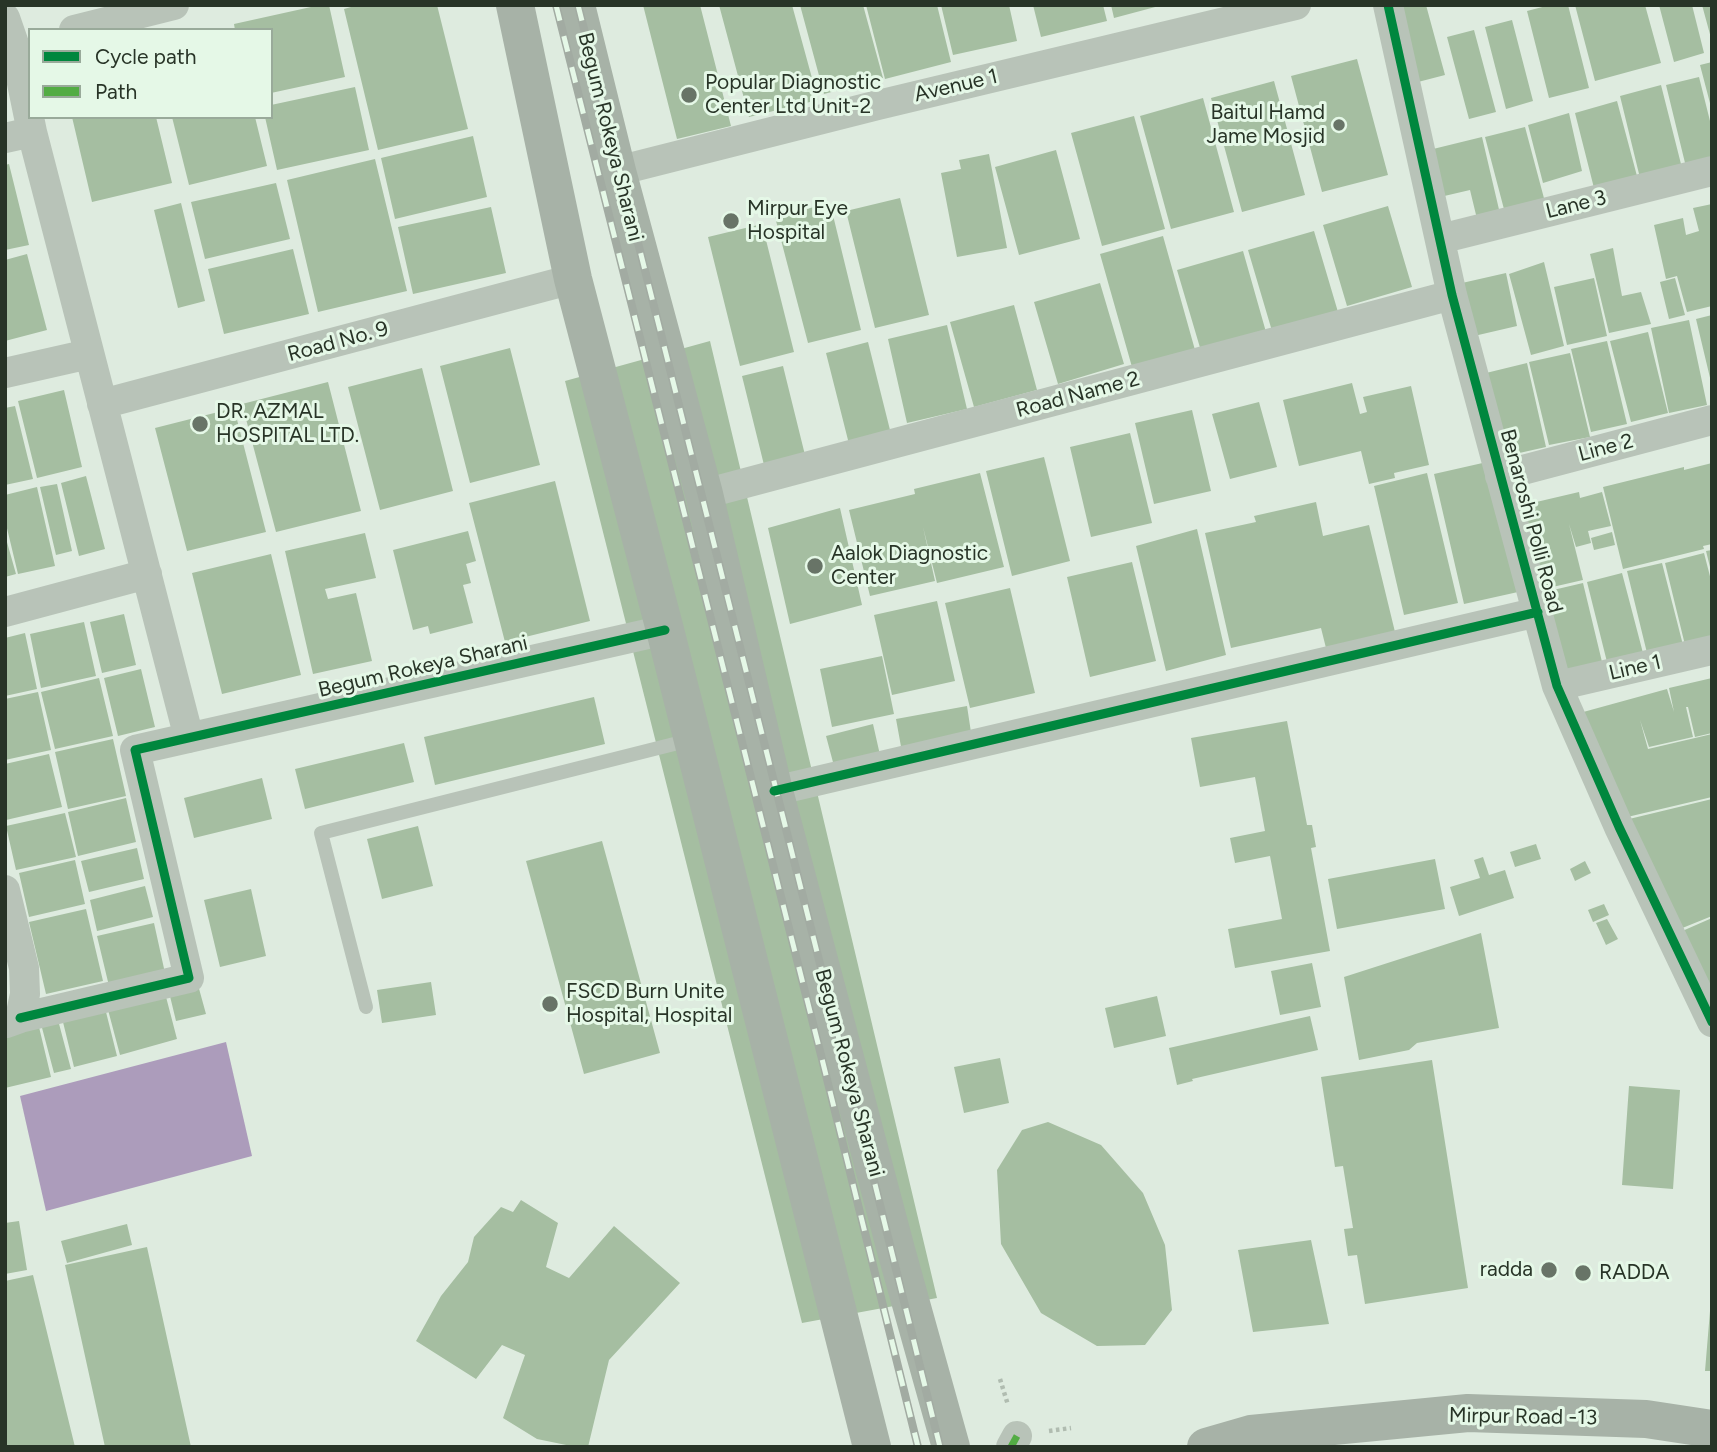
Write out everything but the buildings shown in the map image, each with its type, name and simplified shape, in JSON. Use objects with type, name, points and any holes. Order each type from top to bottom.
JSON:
[{"type":"main road","points":[[514,5],[573,279],[872,1447]]},
{"type":"main road","name":"Begum Rokeya Sharani","points":[[576,5],[617,171],[704,494],[774,791],[951,1447]]},
{"type":"main road","name":"Mirpur Road -13","points":[[1206,1447],[1251,1434],[1468,1413],[1646,1419],[1712,1429]]},
{"type":"street","points":[[82,28],[174,5]]},
{"type":"street","name":"Avenue 1","points":[[617,171],[1296,5]]},
{"type":"street","name":"Benaroshi Polli Road","points":[[1388,5],[1452,295],[1557,686],[1619,827],[1712,1022]]},
{"type":"street","points":[[16,34],[19,135],[89,354],[189,738]]},
{"type":"street","name":"Lane 3","points":[[1440,239],[1712,171]]},
{"type":"street","name":"Road No. 9","points":[[102,404],[573,279]]},
{"type":"street","name":"Road Name 2","points":[[704,494],[1452,295]]},
{"type":"street","points":[[5,373],[89,354]]},
{"type":"street","name":"Line 2","points":[[1500,476],[1712,421]]},
{"type":"street","points":[[5,612],[147,575]]},
{"type":"street","points":[[774,791],[1538,612]]},
{"type":"street","name":"Begum Rokeya Sharani","points":[[13,1020],[189,978],[135,750],[665,630]]},
{"type":"street","name":"Line 1","points":[[1557,686],[1712,650]]},
{"type":"street","points":[[5,890],[24,968],[25,994],[13,1020]]},
{"type":"lane","points":[[366,1007],[320,833],[692,740]]},
{"type":"shaded area","points":[[226,1042],[252,1156],[46,1211],[20,1096]]},
{"type":"railway","points":[[556,5],[918,1447]]},
{"type":"railway","points":[[578,5],[940,1447]]},
{"type":"marked path","points":[[1011,1447],[1017,1436]]},
{"type":"cycle path","points":[[1388,5],[1452,295],[1557,686],[1619,827],[1712,1022]]},
{"type":"cycle path","points":[[774,791],[1538,612]]},
{"type":"cycle path","points":[[20,1018],[189,978],[135,750],[665,630]]},
{"type":"place","name":"Popular Diagnostic Center Ltd Unit-2","points":[[689,95]]},
{"type":"place","name":"Baitul Hamd Jame Mosjid","points":[[1339,125]]},
{"type":"place","name":"Mirpur Eye Hospital","points":[[731,221]]},
{"type":"place","name":"DR. AZMAL HOSPITAL LTD.","points":[[200,424]]},
{"type":"place","name":"Aalok Diagnostic Center","points":[[815,566]]},
{"type":"place","name":"FSCD Burn Unite Hospital, Hospital","points":[[550,1004]]},
{"type":"place","name":"radda","points":[[1549,1270]]},
{"type":"place","name":"RADDA","points":[[1583,1273]]}]
